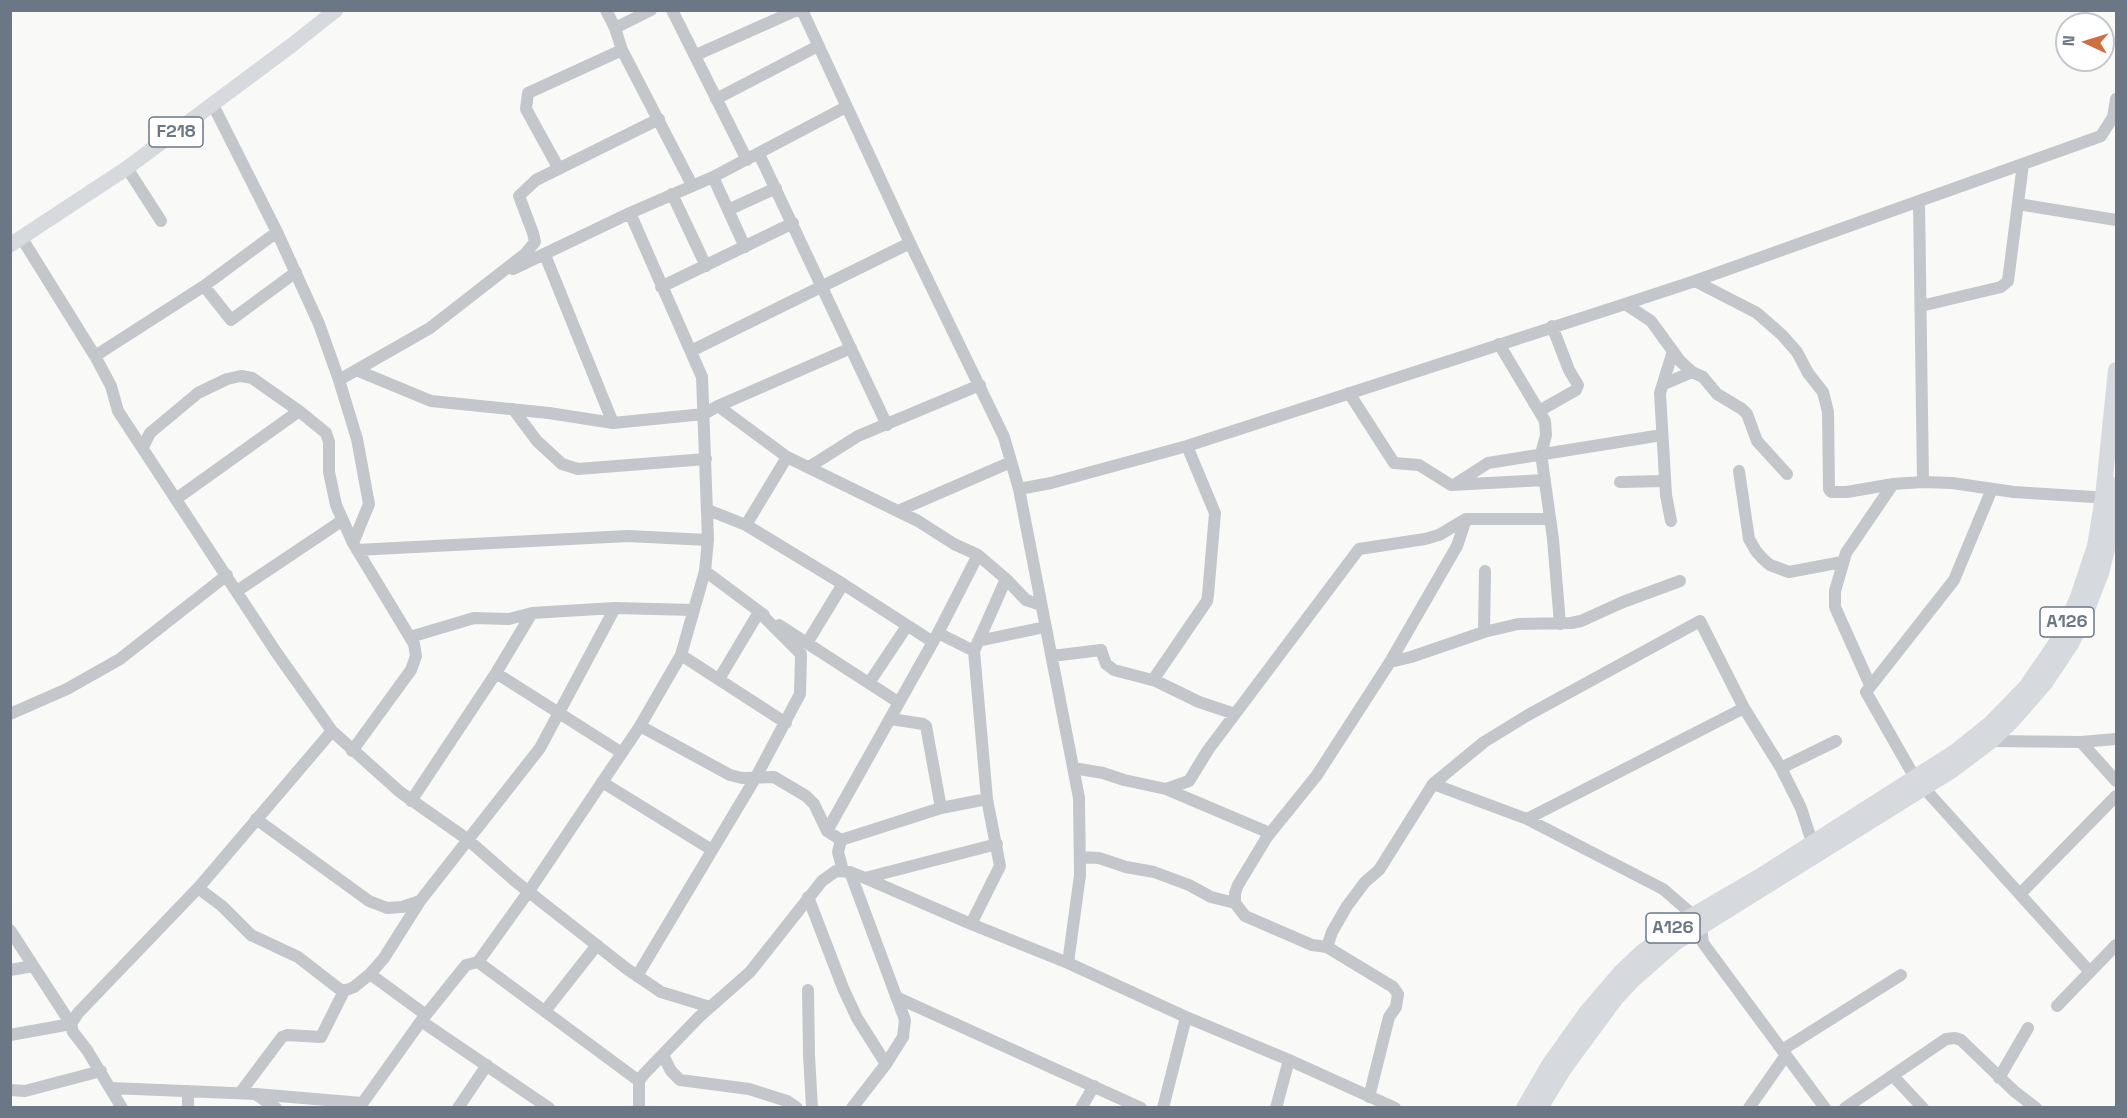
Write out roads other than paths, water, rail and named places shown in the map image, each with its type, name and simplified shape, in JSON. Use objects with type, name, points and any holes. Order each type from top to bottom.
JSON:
[{"type":"highway","name":"A126","points":[[1524,1107],[1549,1065],[1605,990],[1641,953],[1681,931],[1699,929],[1881,807],[1919,783],[1971,757],[2011,722],[2045,683],[2071,644],[2101,573],[2112,503],[2116,370]]},
{"type":"highway","name":"A126","points":[[1919,783],[1990,724],[2025,687],[2040,667],[2059,638],[2078,597],[2112,503]]},
{"type":"highway","name":"A126","points":[[1699,929],[1759,877],[1812,842],[1881,807]]},
{"type":"highway","name":"A126","points":[[1540,1107],[1563,1070],[1616,998],[1681,931]]},
{"type":"main road","name":"F218","points":[[16,241],[127,168],[336,10]]},
{"type":"street","points":[[606,10],[622,50],[692,185]]},
{"type":"street","points":[[615,28],[651,10]]},
{"type":"street","points":[[672,10],[747,160]]},
{"type":"street","points":[[696,55],[800,10],[1004,437],[1019,489],[1079,798],[1080,875],[1068,963]]},
{"type":"street","points":[[716,99],[818,46]]},
{"type":"street","points":[[559,170],[526,109],[528,93],[622,50]]},
{"type":"street","points":[[1019,489],[1051,483],[1186,446],[1695,281],[2101,136],[2113,117],[2116,99]]},
{"type":"street","points":[[213,105],[296,272],[319,324],[339,380],[357,439],[369,504],[355,546]]},
{"type":"street","points":[[501,274],[713,177],[846,107]]},
{"type":"street","points":[[339,380],[430,328],[525,254],[535,242],[519,196],[536,180],[659,119]]},
{"type":"street","points":[[759,154],[887,425]]},
{"type":"street","points":[[1921,306],[2001,287],[2008,281],[2023,164]]},
{"type":"street","points":[[127,168],[161,221]]},
{"type":"street","points":[[713,177],[745,248]]},
{"type":"street","points":[[728,210],[776,188]]},
{"type":"street","points":[[672,194],[706,266]]},
{"type":"street","points":[[1919,201],[1923,482]]},
{"type":"street","points":[[2018,204],[2116,220]]},
{"type":"street","points":[[111,1088],[256,1094],[360,1105],[466,965],[478,962],[529,891],[640,726],[681,655],[705,571],[708,510],[702,377],[630,213]]},
{"type":"street","points":[[661,287],[793,223]]},
{"type":"street","points":[[95,356],[204,286],[277,232]]},
{"type":"street","points":[[16,241],[95,356],[111,386],[118,411],[332,731],[411,801],[467,839],[637,976],[661,992],[710,1007]]},
{"type":"street","points":[[691,351],[910,243]]},
{"type":"street","points":[[545,255],[613,423]]},
{"type":"street","points":[[204,286],[231,320],[296,272]]},
{"type":"street","points":[[1695,281],[1757,313],[1797,352],[1808,373],[1823,392],[1828,412],[1829,489],[1831,492],[1847,492],[1893,484],[1952,483],[2112,503]]},
{"type":"street","points":[[1625,304],[1651,321],[1692,372],[1703,377],[1717,394],[1747,414],[1757,441],[1787,474]]},
{"type":"street","points":[[1539,411],[1576,390],[1578,385],[1569,370],[1552,326]]},
{"type":"street","points":[[1499,345],[1546,426],[1542,454],[1560,624]]},
{"type":"street","points":[[356,370],[430,401],[549,413],[613,423],[704,414],[850,348]]},
{"type":"street","points":[[1671,521],[1665,481],[1660,393],[1673,351]]},
{"type":"street","points":[[1664,384],[1692,372]]},
{"type":"street","points":[[143,447],[150,433],[198,393],[227,379],[241,376],[252,378],[326,433],[329,442],[329,472],[336,505],[355,546],[414,644],[416,656],[411,670],[352,751]]},
{"type":"street","points":[[809,467],[858,436],[980,385]]},
{"type":"street","points":[[1349,393],[1394,463],[1419,465],[1451,485],[1488,463],[1662,435]]},
{"type":"street","points":[[718,406],[787,456],[918,521],[954,544],[978,555],[1026,600],[1041,605]]},
{"type":"street","points":[[513,409],[537,441],[562,464],[578,469],[706,459]]},
{"type":"street","points":[[176,499],[299,411]]},
{"type":"street","points":[[1153,680],[1207,601],[1208,595],[1215,513],[1186,446]]},
{"type":"street","points":[[746,525],[787,456]]},
{"type":"street","points":[[898,511],[1011,462]]},
{"type":"street","points":[[1739,471],[1749,539],[1763,559],[1770,565],[1789,572],[1842,562]]},
{"type":"street","points":[[1457,483],[1545,480]]},
{"type":"street","points":[[1620,482],[1665,481]]},
{"type":"street","points":[[1870,685],[1835,607],[1835,591],[1846,553],[1893,484]]},
{"type":"street","points":[[1992,489],[1954,580],[1870,685],[1867,694],[1919,783],[2090,972]]},
{"type":"street","points":[[708,510],[746,525],[907,626],[936,638],[976,646],[1046,627]]},
{"type":"street","points":[[1369,1097],[1389,1017],[1396,1007],[1398,994],[1393,987],[1327,947],[1312,945],[1245,916],[1235,903],[1235,893],[1267,837],[1317,775],[1390,662],[1458,529],[1466,519],[1550,519]]},
{"type":"street","points":[[237,591],[343,520]]},
{"type":"street","points":[[1166,789],[1189,781],[1208,750],[1359,549],[1425,539],[1458,529]]},
{"type":"street","points":[[355,546],[628,536],[708,540]]},
{"type":"street","points":[[827,831],[936,638],[978,555]]},
{"type":"street","points":[[705,571],[759,612],[898,702]]},
{"type":"street","points":[[1484,632],[1485,571]]},
{"type":"street","points":[[10,714],[67,689],[120,659],[227,575]]},
{"type":"street","points":[[971,924],[1000,867],[987,799],[976,646],[1006,579]]},
{"type":"street","points":[[1390,662],[1484,632],[1518,624],[1560,624],[1581,621],[1623,602],[1680,581]]},
{"type":"street","points":[[807,643],[843,584]]},
{"type":"street","points":[[410,637],[474,618],[509,619],[532,614],[615,608],[693,610]]},
{"type":"street","points":[[198,888],[222,906],[252,935],[297,957],[338,988],[344,990],[354,987],[384,958],[420,901],[540,748],[615,608]]},
{"type":"street","points":[[718,680],[759,612]]},
{"type":"street","points":[[637,976],[756,777],[801,694],[801,654],[759,612]]},
{"type":"street","points":[[411,801],[496,673],[532,614]]},
{"type":"street","points":[[1327,947],[1332,932],[1347,906],[1365,882],[1379,870],[1433,784],[1484,742],[1528,715],[1700,621],[1744,708],[1781,768],[1802,808],[1812,842]]},
{"type":"street","points":[[869,683],[907,626]]},
{"type":"street","points":[[1052,656],[1101,650],[1106,664],[1114,670],[1153,680],[1199,702],[1235,714]]},
{"type":"street","points":[[681,655],[786,723]]},
{"type":"street","points":[[496,673],[622,753]]},
{"type":"street","points":[[1527,819],[1744,708]]},
{"type":"street","points":[[891,719],[926,726],[941,808]]},
{"type":"street","points":[[640,726],[730,775],[742,778],[774,777],[806,796],[814,804],[827,831],[841,840]]},
{"type":"street","points":[[10,1035],[71,1024],[78,1013],[198,888],[332,731]]},
{"type":"street","points":[[1991,741],[2081,742],[2116,739]]},
{"type":"street","points":[[1781,768],[1836,741]]},
{"type":"street","points":[[2081,742],[2116,781]]},
{"type":"street","points":[[1073,768],[1166,789],[1265,831],[1267,837]]},
{"type":"street","points":[[602,782],[712,850]]},
{"type":"street","points":[[1433,784],[1527,819],[1663,889],[1699,929],[1784,1053],[1825,1107]]},
{"type":"street","points":[[2020,894],[2116,796]]},
{"type":"street","points":[[841,840],[941,808],[987,799]]},
{"type":"street","points":[[256,819],[369,901],[387,909],[420,901]]},
{"type":"street","points":[[841,840],[838,852],[905,1020],[903,1037],[857,1106]]},
{"type":"street","points":[[865,878],[997,844]]},
{"type":"street","points":[[1080,857],[1099,858],[1126,867],[1154,872],[1189,885],[1211,897],[1235,903]]},
{"type":"street","points":[[639,1107],[639,1081],[683,1032],[750,972],[822,880],[836,871],[865,878],[1068,963],[1186,1017],[1395,1107]]},
{"type":"street","points":[[808,897],[857,1018],[886,1064]]},
{"type":"street","points":[[1681,931],[1699,929]]},
{"type":"street","points":[[10,930],[122,1107]]},
{"type":"street","points":[[545,1011],[597,945]]},
{"type":"street","points":[[2057,1006],[2116,945]]},
{"type":"street","points":[[478,962],[639,1081]]},
{"type":"street","points":[[10,970],[33,966]]},
{"type":"street","points":[[370,974],[487,1065],[549,1107]]},
{"type":"street","points":[[1749,1107],[1784,1053],[1901,975]]},
{"type":"street","points":[[240,1093],[282,1037],[287,1035],[321,1037],[344,990]]},
{"type":"street","points":[[808,990],[812,1107]]},
{"type":"street","points":[[898,998],[1141,1107]]},
{"type":"street","points":[[1162,1107],[1186,1017]]},
{"type":"street","points":[[2000,1078],[2028,1028]]},
{"type":"street","points":[[1845,1107],[1946,1039],[1954,1038],[1961,1040],[2000,1078],[2036,1107]]},
{"type":"street","points":[[663,1055],[671,1071],[680,1080],[749,1089],[787,1101],[797,1107]]},
{"type":"street","points":[[1276,1107],[1289,1060]]},
{"type":"street","points":[[458,1107],[487,1065]]},
{"type":"street","points":[[10,1090],[25,1091],[100,1071]]},
{"type":"street","points":[[1893,1076],[1923,1107]]},
{"type":"street","points":[[1081,1107],[1094,1086]]},
{"type":"street","points":[[188,1091],[188,1107]]},
{"type":"street","points":[[256,1094],[270,1106]]}]
